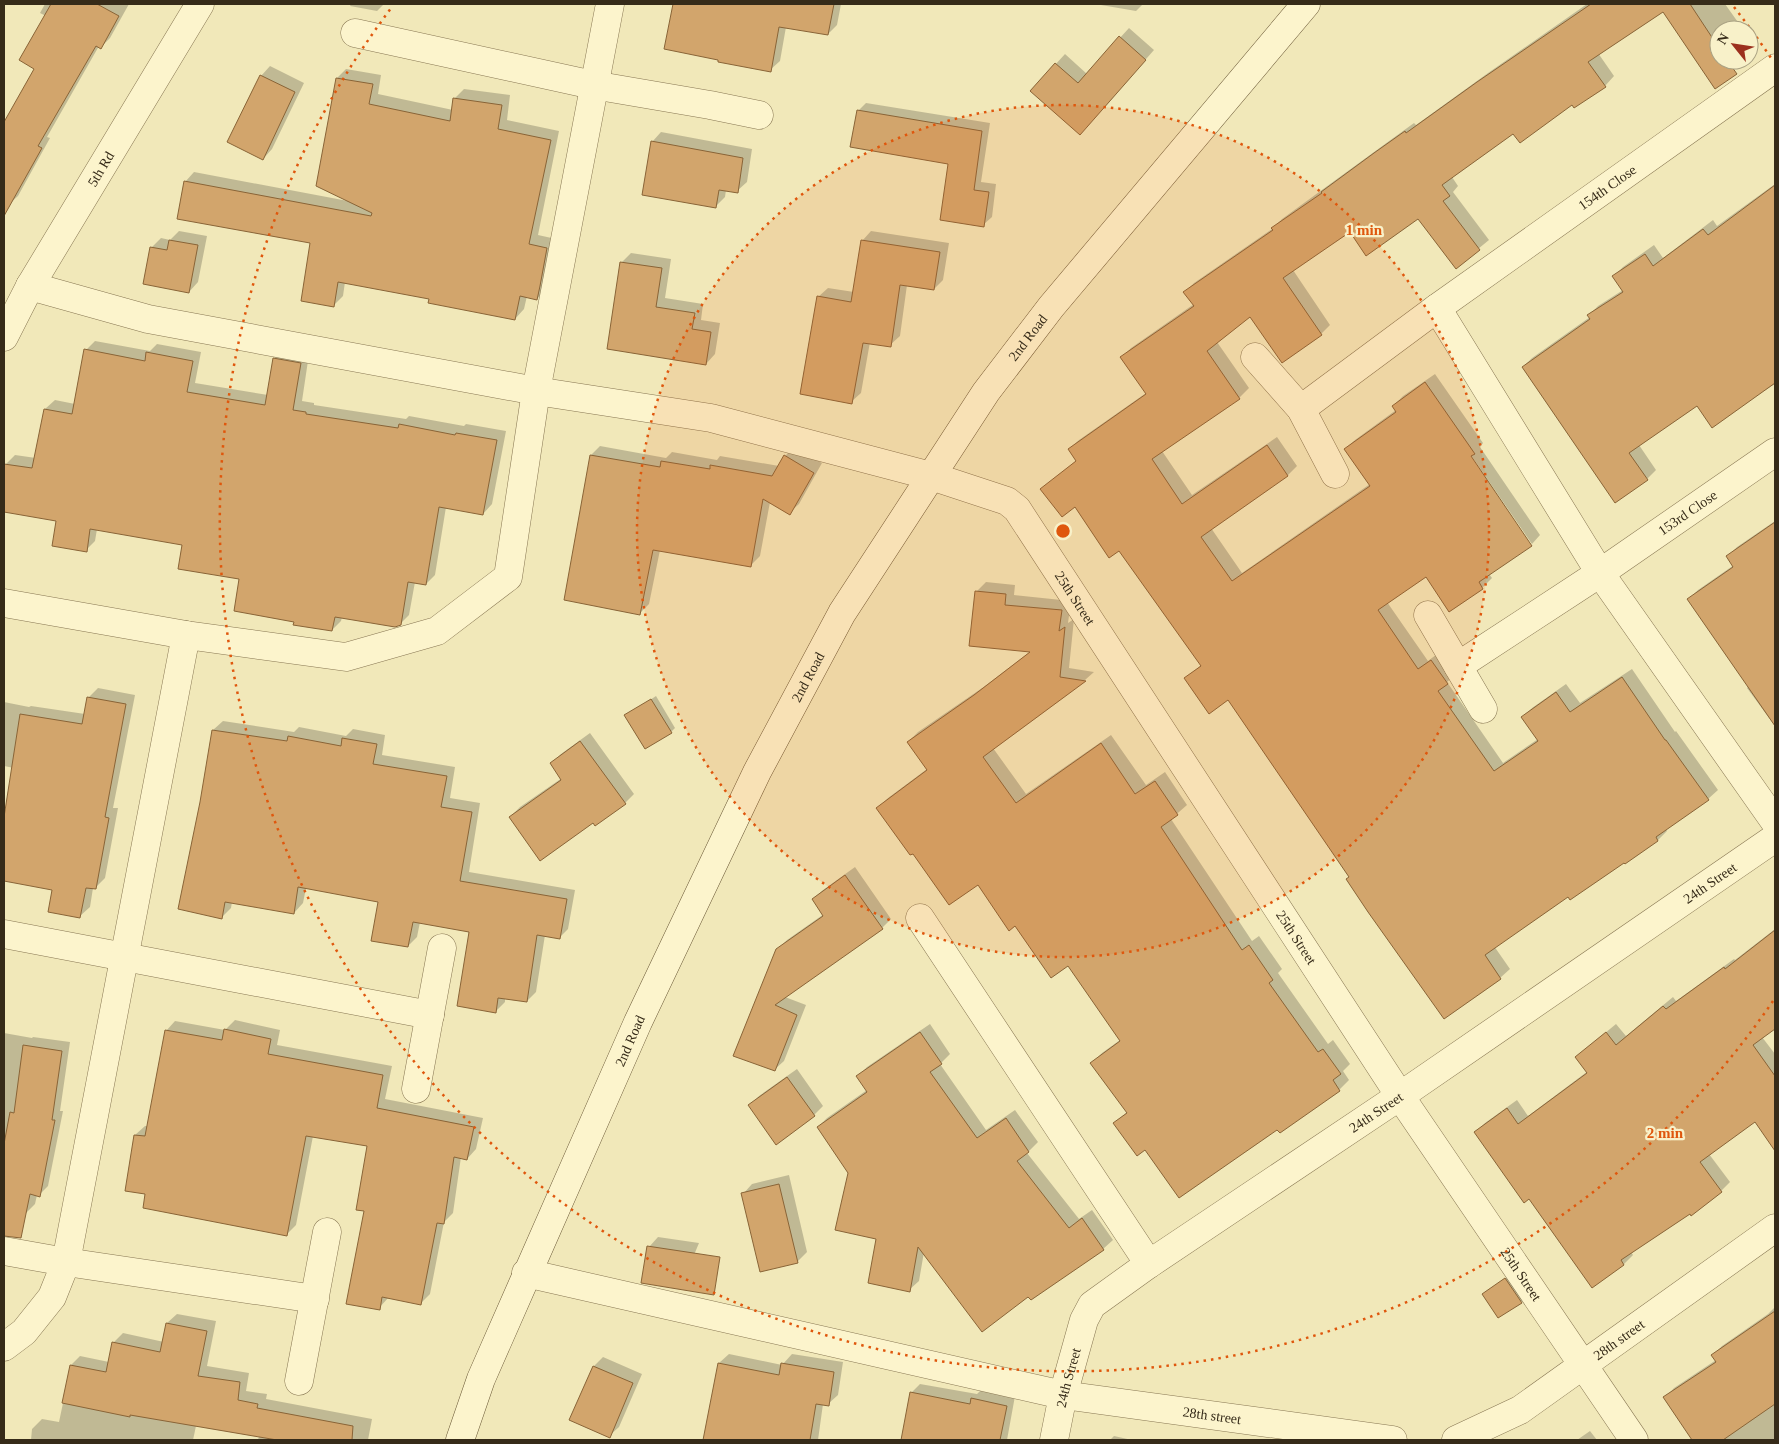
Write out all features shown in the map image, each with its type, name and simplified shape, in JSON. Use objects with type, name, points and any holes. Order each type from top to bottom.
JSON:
[{"type":"street","name":"5th Rd","points":[[4,337],[30,286],[200,4]]},
{"type":"street","points":[[4,603],[186,635],[346,657],[437,631],[508,577],[536,391],[610,4]]},
{"type":"street","name":"2nd Road","points":[[460,1440],[481,1379],[526,1273],[638,1022],[756,772],[842,614],[986,392],[1051,307],[1306,4]]},
{"type":"street","points":[[355,33],[593,85],[759,115]]},
{"type":"street","name":"154th Close","points":[[1301,409],[1437,308],[1775,68]]},
{"type":"street","name":"25th Street","points":[[30,286],[148,319],[536,391],[712,418],[931,476],[1002,499],[1017,510],[1400,1096],[1634,1440]]},
{"type":"street","points":[[1437,308],[1600,573],[1775,822]]},
{"type":"street","points":[[1255,357],[1301,409],[1335,474]]},
{"type":"street","name":"153rd Close","points":[[1458,666],[1600,573],[1775,452]]},
{"type":"street","points":[[1428,615],[1483,709]]},
{"type":"street","points":[[4,1347],[24,1332],[52,1297],[66,1262],[186,635]]},
{"type":"street","name":"24th Street","points":[[1054,1440],[1063,1395],[1084,1320],[1092,1305],[1149,1264],[1400,1096],[1775,838]]},
{"type":"street","points":[[920,918],[1149,1264]]},
{"type":"street","points":[[4,934],[430,1015]]},
{"type":"street","points":[[416,1090],[442,948]]},
{"type":"street","name":"28th street","points":[[1456,1440],[1520,1410],[1775,1228]]},
{"type":"street","points":[[299,1380],[327,1232]]},
{"type":"street","points":[[4,1251],[314,1299]]},
{"type":"street","name":"28th street","points":[[526,1273],[1063,1395],[1393,1440]]},
{"type":"building","points":[[51,4],[97,4],[119,16],[101,49],[96,46],[38,146],[42,148],[4,216],[4,122],[34,69],[19,60]]},
{"type":"building","points":[[673,4],[834,4],[828,35],[779,27],[771,72],[664,49]]},
{"type":"building","points":[[1591,4],[1690,4],[1709,33],[1709,70],[1734,70],[1737,74],[1715,89],[1663,12],[1588,62],[1606,87],[1574,108],[1572,105],[1520,143],[1513,134],[1442,185],[1450,196],[1443,201],[1480,250],[1456,269],[1418,219],[1366,256],[1350,232],[1283,278],[1322,335],[1282,363],[1250,317],[1207,351],[1240,399],[1152,459],[1182,504],[1267,445],[1288,476],[1201,537],[1232,581],[1370,486],[1344,449],[1396,412],[1392,406],[1425,382],[1475,454],[1471,456],[1532,546],[1479,582],[1483,589],[1449,612],[1426,577],[1378,610],[1418,669],[1431,660],[1448,684],[1438,691],[1494,771],[1538,741],[1521,717],[1556,692],[1570,712],[1622,677],[1709,800],[1656,837],[1658,841],[1625,864],[1570,900],[1568,897],[1485,955],[1501,979],[1444,1019],[1368,912],[1346,879],[1349,877],[1228,700],[1209,714],[1184,678],[1201,666],[1119,551],[1109,558],[1075,507],[1062,517],[1040,489],[1076,461],[1068,449],[1146,394],[1120,357],[1194,306],[1183,292],[1273,230],[1271,228],[1322,193],[1374,153],[1405,131],[1406,133]]},
{"type":"building","points":[[1119,36],[1146,60],[1080,135],[1030,91],[1055,63],[1078,83]]},
{"type":"building","points":[[260,75],[295,92],[263,160],[227,142]]},
{"type":"building","points":[[336,78],[373,84],[369,104],[450,121],[453,98],[502,105],[498,129],[551,140],[529,244],[547,248],[540,286],[537,300],[520,296],[515,320],[428,303],[429,299],[338,282],[334,307],[301,301],[310,243],[177,219],[184,181],[371,216],[372,213],[316,186]]},
{"type":"building","points":[[857,110],[982,131],[974,190],[989,192],[984,227],[940,220],[948,164],[850,147]]},
{"type":"building","points":[[651,141],[743,158],[738,193],[719,190],[716,208],[642,195]]},
{"type":"building","points":[[1775,185],[1775,383],[1712,428],[1697,406],[1629,453],[1648,480],[1615,503],[1522,367],[1590,319],[1587,315],[1623,292],[1612,276],[1645,254],[1653,266],[1703,229],[1708,235]]},
{"type":"building","points":[[169,240],[198,245],[189,293],[143,284],[150,247],[167,250]]},
{"type":"building","points":[[861,240],[940,252],[934,290],[900,285],[891,347],[863,343],[852,404],[800,394],[817,296],[851,302]]},
{"type":"building","points":[[620,262],[662,268],[656,307],[695,313],[692,329],[711,332],[706,365],[607,349]]},
{"type":"building","points":[[84,349],[145,361],[146,352],[193,361],[187,392],[265,405],[273,358],[301,363],[293,410],[306,412],[306,414],[398,428],[399,424],[455,435],[456,433],[497,440],[483,515],[439,507],[426,585],[408,582],[401,625],[395,627],[335,617],[332,631],[293,625],[294,622],[234,611],[239,579],[178,569],[182,545],[90,529],[87,552],[52,546],[56,521],[4,512],[4,464],[32,468],[44,409],[72,414]]},
{"type":"building","points":[[590,455],[660,467],[661,461],[710,469],[710,465],[772,476],[784,455],[814,473],[790,515],[763,499],[751,567],[653,550],[640,615],[564,600]]},
{"type":"building","points":[[1775,522],[1775,726],[1687,599],[1733,567],[1726,556]]},
{"type":"building","points":[[975,591],[1006,594],[1005,605],[1062,610],[1059,631],[1065,627],[1060,677],[1086,681],[983,757],[1016,803],[1101,743],[1135,794],[1155,781],[1178,815],[1161,827],[1242,950],[1249,945],[1273,980],[1269,983],[1318,1052],[1323,1049],[1341,1074],[1333,1080],[1340,1091],[1280,1133],[1277,1130],[1179,1198],[1145,1150],[1137,1156],[1113,1123],[1127,1113],[1090,1063],[1120,1041],[1068,966],[1051,978],[1015,926],[1009,931],[978,885],[949,905],[913,854],[910,855],[876,808],[927,770],[907,742],[974,695],[1030,652],[969,646]]},
{"type":"building","points":[[87,697],[126,704],[105,817],[109,818],[96,889],[86,888],[80,918],[48,912],[52,890],[4,881],[4,817],[20,714],[82,724]]},
{"type":"building","points":[[651,699],[672,733],[645,749],[624,715]]},
{"type":"building","points":[[212,730],[287,741],[288,736],[341,746],[342,738],[377,744],[373,764],[447,776],[441,807],[472,812],[460,881],[567,899],[560,939],[537,935],[527,1002],[498,998],[496,1013],[457,1006],[469,932],[413,922],[408,947],[371,941],[378,902],[298,887],[294,914],[225,902],[222,919],[178,909],[200,802]]},
{"type":"building","points":[[580,741],[626,804],[595,826],[593,823],[540,861],[509,817],[561,780],[550,763]]},
{"type":"building","points":[[845,875],[883,929],[775,1005],[797,1015],[775,1071],[733,1056],[776,949],[823,916],[812,899]]},
{"type":"building","points":[[1775,930],[1775,1029],[1753,1045],[1775,1076],[1775,1151],[1755,1122],[1700,1162],[1722,1192],[1691,1216],[1690,1214],[1621,1260],[1624,1265],[1592,1288],[1529,1199],[1524,1203],[1474,1132],[1507,1108],[1518,1124],[1587,1073],[1575,1057],[1606,1032],[1616,1045],[1663,1006],[1666,1009],[1724,967],[1725,969]]},
{"type":"building","points":[[224,1029],[271,1039],[268,1054],[383,1075],[377,1108],[474,1127],[467,1160],[454,1157],[444,1224],[437,1223],[421,1305],[382,1297],[380,1310],[346,1304],[364,1211],[356,1210],[367,1146],[306,1136],[287,1236],[143,1208],[145,1194],[125,1191],[134,1135],[145,1136],[165,1030],[222,1040]]},
{"type":"building","points":[[920,1032],[942,1064],[930,1072],[977,1138],[1006,1118],[1029,1152],[1017,1161],[1069,1228],[1082,1218],[1104,1250],[1031,1300],[1028,1297],[982,1332],[918,1247],[910,1292],[868,1283],[876,1239],[835,1230],[848,1173],[817,1127],[867,1092],[856,1076]]},
{"type":"building","points":[[23,1045],[62,1051],[52,1120],[55,1120],[40,1197],[30,1194],[21,1238],[4,1236],[4,1144],[10,1112],[14,1113]]},
{"type":"building","points":[[787,1077],[815,1116],[776,1145],[748,1105]]},
{"type":"building","points":[[779,1184],[798,1263],[760,1272],[741,1193]]},
{"type":"building","points":[[647,1246],[720,1257],[714,1295],[641,1283]]},
{"type":"building","points":[[1505,1278],[1522,1303],[1498,1318],[1482,1294]]},
{"type":"building","points":[[1775,1311],[1775,1404],[1723,1440],[1692,1440],[1663,1397],[1716,1362],[1711,1355]]},
{"type":"building","points":[[166,1323],[207,1331],[198,1376],[240,1382],[238,1400],[258,1404],[257,1408],[353,1426],[352,1440],[277,1440],[130,1415],[130,1417],[62,1403],[70,1365],[106,1372],[112,1342],[160,1352]]},
{"type":"building","points":[[718,1363],[779,1375],[781,1363],[834,1372],[829,1406],[816,1404],[810,1440],[703,1440]]},
{"type":"building","points":[[593,1366],[633,1383],[610,1438],[569,1420]]},
{"type":"building","points":[[910,1392],[970,1404],[971,1398],[1007,1406],[1000,1440],[901,1440]]}]
